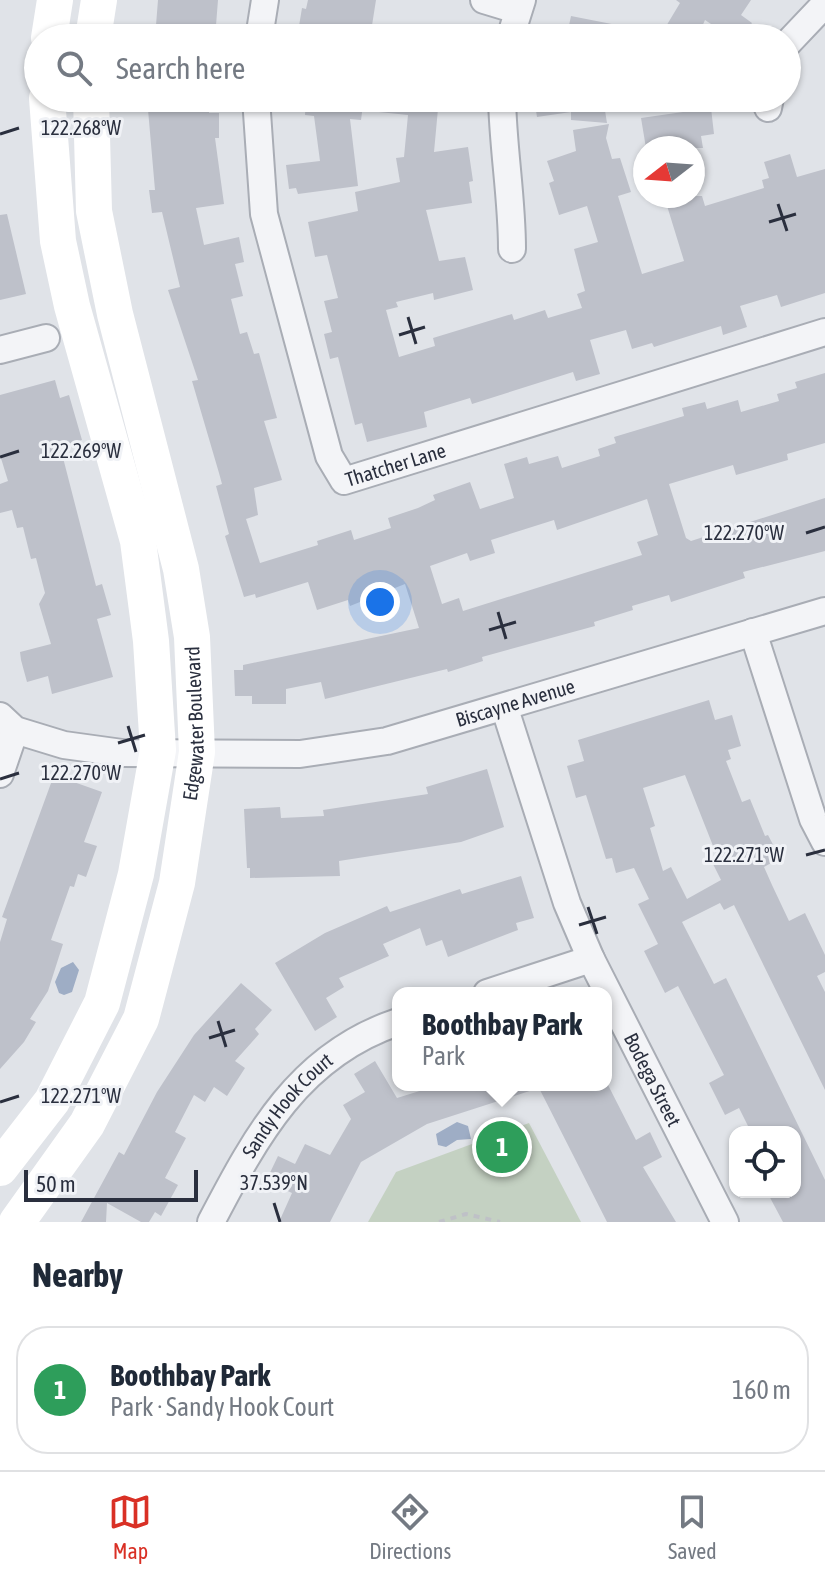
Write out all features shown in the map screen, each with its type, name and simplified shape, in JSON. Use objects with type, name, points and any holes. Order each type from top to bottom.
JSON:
[{"type":"street","points":[[51,24],[55,0]]},
{"type":"street","points":[[95,24],[99,0]]},
{"type":"street","points":[[261,24],[265,0]]},
{"type":"street","points":[[484,0],[520,5]]},
{"type":"street","points":[[801,29],[825,4]]},
{"type":"street","name":"Edgewater Boulevard","points":[[0,1168],[52,1101],[102,1003],[136,874],[158,750],[151,641],[138,541],[72,306],[58,241],[48,112]]},
{"type":"street","name":"Edgewater Boulevard","points":[[17,1222],[87,1124],[141,1019],[177,883],[197,752],[192,637],[181,569],[115,314],[94,211],[91,112]]},
{"type":"street","name":"Thatcher Lane","points":[[257,112],[264,214],[329,456],[344,481],[825,332]]},
{"type":"street","points":[[502,112],[512,195],[512,249]]},
{"type":"street","points":[[0,350],[46,338]]},
{"type":"street","name":"Biscayne Avenue","points":[[7,723],[64,745],[122,753],[158,750],[300,754],[387,741],[505,709],[825,611]]},
{"type":"street","points":[[753,632],[813,819],[825,842]]},
{"type":"street","name":"Bodega Street","points":[[505,709],[557,874],[605,987]]},
{"type":"street","points":[[0,774],[7,723]]},
{"type":"street","points":[[505,987],[591,959]]},
{"type":"street","name":"Bodega Street","points":[[612,1000],[725,1222]]},
{"type":"street","name":"Sandy Hook Court","points":[[211,1222],[247,1154],[290,1092],[337,1052],[392,1025]]},
{"type":"path","points":[[439,1222],[466,1214],[500,1222]]},
{"type":"green space","points":[[529,1123],[581,1222],[368,1222],[396,1172]]},
{"type":"water","points":[[73,962],[79,970],[72,992],[64,995],[59,993],[55,982],[61,968]]},
{"type":"water","points":[[457,1122],[468,1126],[471,1139],[457,1140],[446,1147],[438,1145],[436,1134]]},
{"type":"building","points":[[158,0],[218,0],[216,24],[156,24]]},
{"type":"building","points":[[308,0],[376,0],[372,24],[299,24],[302,8],[306,9]]},
{"type":"building","points":[[676,0],[751,0],[741,15],[752,23],[711,24],[705,20],[703,24],[667,24],[680,3]]},
{"type":"building","points":[[571,16],[612,24],[569,24]]},
{"type":"building","points":[[148,112],[219,113],[219,138],[215,138],[224,204],[196,208],[204,245],[239,237],[244,262],[235,264],[243,296],[231,299],[240,334],[247,332],[254,354],[259,353],[277,418],[264,421],[282,480],[254,488],[258,515],[246,519],[260,563],[318,545],[317,541],[351,530],[354,540],[391,528],[388,518],[435,500],[433,495],[470,482],[480,509],[514,498],[504,464],[527,457],[529,464],[558,456],[562,468],[600,456],[598,449],[616,443],[614,437],[684,416],[682,408],[705,402],[707,409],[738,400],[741,412],[779,401],[777,394],[797,388],[795,382],[825,373],[825,443],[787,454],[788,460],[736,475],[733,465],[669,484],[686,538],[691,541],[825,498],[825,551],[743,572],[745,578],[671,602],[669,595],[632,606],[633,610],[594,622],[595,626],[482,657],[483,661],[448,672],[447,669],[325,699],[321,682],[286,689],[286,704],[252,704],[252,696],[235,696],[234,670],[243,670],[243,665],[419,628],[405,584],[350,606],[348,600],[317,610],[308,582],[256,598],[255,594],[244,597],[225,536],[229,534],[216,486],[222,484],[192,381],[198,380],[168,290],[180,287],[162,212],[152,213],[149,190],[155,190]],"holes":[[[647,499],[658,535],[637,542],[642,555],[463,611],[459,598],[442,604],[430,566],[467,553],[470,561],[495,553],[491,540],[554,520],[557,530]]]},
{"type":"building","points":[[305,112],[362,112],[361,120],[350,119],[358,186],[298,194],[296,188],[289,189],[286,165],[320,161],[314,116],[305,115]]},
{"type":"building","points":[[379,112],[438,112],[434,152],[468,147],[473,181],[469,182],[472,203],[426,210],[439,261],[465,257],[473,290],[434,300],[433,293],[396,302],[398,307],[386,310],[399,357],[435,346],[433,338],[512,314],[514,320],[545,310],[548,318],[582,308],[577,294],[585,291],[574,249],[598,242],[587,206],[559,215],[549,183],[554,181],[547,161],[576,151],[573,130],[609,124],[606,138],[612,159],[620,158],[631,192],[618,196],[642,274],[684,261],[668,208],[705,208],[764,188],[762,180],[769,178],[764,162],[790,154],[797,177],[825,169],[825,293],[781,307],[777,295],[740,306],[747,327],[723,335],[721,326],[654,347],[652,343],[632,349],[626,330],[590,340],[600,374],[576,381],[573,372],[472,404],[470,398],[424,412],[427,427],[367,442],[362,423],[355,425],[338,357],[330,359],[324,334],[332,332],[324,301],[338,298],[327,255],[315,257],[308,222],[358,211],[355,192],[400,182],[396,158],[404,157],[408,115]]},
{"type":"building","points":[[536,112],[571,112],[537,117]]},
{"type":"building","points":[[571,112],[605,112],[607,123],[571,120]]},
{"type":"building","points":[[683,112],[711,112],[714,134],[644,136],[641,118]]},
{"type":"building","points":[[7,214],[26,294],[0,300],[0,215]]},
{"type":"building","points":[[55,380],[60,398],[69,395],[82,440],[60,446],[96,586],[102,584],[111,615],[97,619],[113,677],[52,694],[48,676],[27,682],[21,660],[20,652],[51,644],[39,604],[45,593],[36,558],[31,559],[23,527],[17,528],[12,510],[0,513],[0,484],[8,481],[0,455],[0,395]]},
{"type":"building","points":[[709,700],[715,720],[732,715],[741,746],[728,750],[731,759],[726,761],[742,802],[750,799],[765,836],[768,835],[780,858],[764,867],[789,921],[805,913],[825,955],[825,972],[817,976],[825,992],[825,1090],[734,905],[724,910],[720,903],[682,922],[714,984],[726,978],[799,1126],[748,1126],[739,1108],[725,1115],[709,1083],[724,1075],[678,986],[665,993],[644,951],[658,944],[638,904],[649,899],[634,868],[616,873],[612,858],[606,859],[586,795],[576,798],[567,766],[584,761],[578,740]],"holes":[[[685,775],[719,861],[713,864],[721,880],[687,899],[671,867],[663,871],[650,828],[655,826],[643,788]]]},
{"type":"building","points":[[487,769],[504,827],[461,842],[339,861],[340,876],[250,878],[244,809],[280,807],[281,818],[324,816],[323,810],[428,794],[426,787]]},
{"type":"building","points":[[54,775],[102,792],[84,842],[97,846],[86,877],[78,874],[74,887],[70,886],[51,940],[63,944],[48,991],[30,1019],[36,1022],[24,1042],[0,1069],[0,942],[7,919],[2,917]]},
{"type":"building","points":[[521,876],[534,918],[516,923],[518,930],[448,957],[442,940],[426,946],[420,928],[383,944],[389,956],[339,978],[344,987],[326,998],[337,1017],[315,1031],[275,963],[325,933],[387,906],[390,912],[460,889],[462,894]]},
{"type":"building","points":[[241,983],[272,1010],[255,1029],[259,1034],[235,1061],[245,1068],[227,1096],[214,1087],[205,1102],[194,1095],[175,1132],[186,1138],[165,1178],[178,1185],[161,1216],[155,1212],[149,1222],[141,1222],[107,1203],[106,1222],[81,1222],[119,1152],[124,1155],[157,1092],[194,1035]]},
{"type":"building","points":[[375,1061],[397,1098],[420,1091],[530,1091],[427,1124],[361,1162],[330,1222],[279,1222],[292,1193],[266,1181],[278,1156],[295,1164],[305,1144],[330,1155],[351,1119],[343,1105],[365,1092],[354,1074]]},
{"type":"building","points":[[541,1091],[611,1091],[636,1140],[650,1132],[662,1157],[643,1167],[676,1222],[607,1222]]},
{"type":"building","points":[[801,1131],[825,1180],[825,1222],[783,1222],[770,1198],[801,1198]]},
{"type":"place","name":"Boothbay Park","points":[[502,1147]]}]
